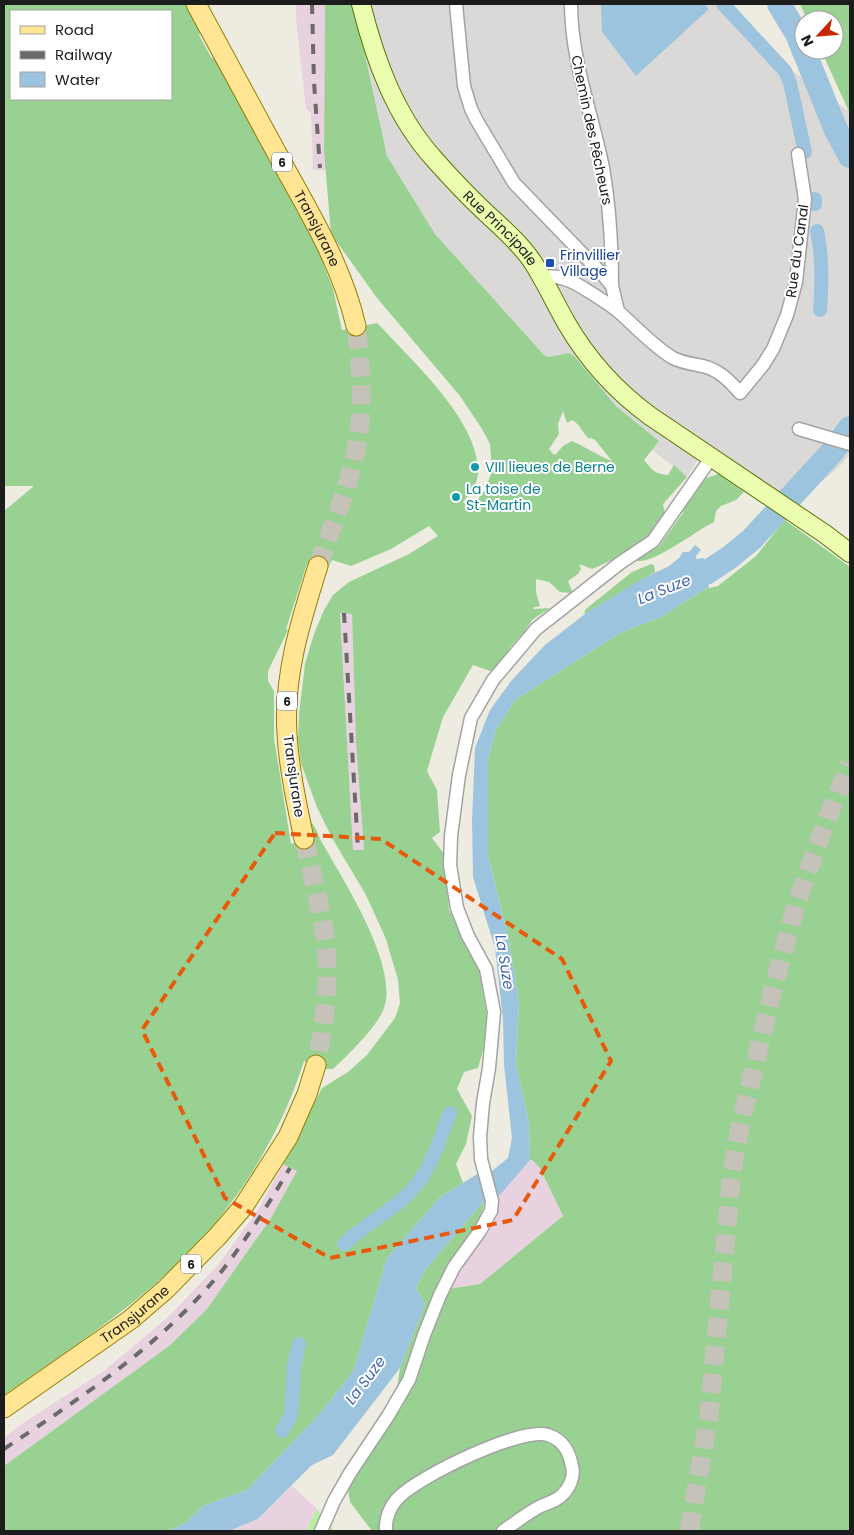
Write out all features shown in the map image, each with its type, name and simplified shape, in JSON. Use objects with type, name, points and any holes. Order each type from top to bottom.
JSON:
[{"type":"main road","name":"Transjurane","points":[[196,4],[307,208],[337,268],[350,300],[356,326]]},
{"type":"main road","name":"Rue Principale","points":[[361,4],[384,79],[411,128],[433,158],[516,242],[532,261],[578,342],[609,380],[639,408],[823,532],[850,553]]},
{"type":"main road","name":"Transjurane","points":[[304,839],[296,802],[287,734],[287,699],[291,665],[301,621],[318,566]]},
{"type":"main road","name":"Transjurane","points":[[4,1408],[130,1320],[166,1289],[217,1237],[243,1207],[288,1137],[307,1094],[316,1065]]},
{"type":"street","points":[[456,4],[464,86],[477,121],[514,183],[591,261],[612,286],[618,311]]},
{"type":"street","name":"Chemin des Pêcheurs","points":[[571,4],[573,40],[603,167],[608,200],[611,231],[612,286]]},
{"type":"street","name":"Rue du Canal","points":[[618,311],[673,358],[688,364],[704,366],[718,372],[731,382],[740,393],[764,366],[773,349],[787,315],[796,282],[805,199],[798,154]]},
{"type":"street","points":[[542,277],[556,276],[570,280],[618,311]]},
{"type":"street","points":[[799,429],[850,444]]},
{"type":"street","points":[[321,1531],[334,1501],[350,1473],[388,1416],[409,1380],[440,1295],[454,1267],[480,1231],[491,1211],[492,1201],[480,1150],[480,1124],[489,1068],[494,1012],[486,969],[468,936],[456,908],[450,865],[451,836],[459,775],[471,718],[493,680],[536,629],[620,563],[653,541],[717,462]]},
{"type":"street","points":[[386,1531],[389,1511],[398,1498],[411,1487],[442,1468],[473,1454],[531,1435],[546,1435],[562,1442],[569,1452],[573,1468],[571,1484],[560,1497],[541,1506],[502,1531]]},
{"type":"highlighted area","points":[[275,833],[381,839],[562,959],[611,1061],[513,1220],[330,1258],[225,1198],[142,1030]]},
{"type":"shaded area","points":[[296,4],[325,4],[324,151],[326,170],[313,170],[311,113],[306,109]]},
{"type":"shaded area","points":[[354,4],[719,4],[766,52],[849,111],[850,454],[840,466],[797,505],[706,446],[687,477],[652,450],[658,440],[616,406],[574,356],[569,354],[549,357],[544,355],[435,234],[387,156]]},
{"type":"shaded area","points":[[340,613],[352,614],[356,743],[364,850],[353,850]]},
{"type":"shaded area","points":[[530,1160],[540,1168],[563,1216],[480,1284],[448,1289],[437,1283],[480,1220],[485,1200],[500,1195]]},
{"type":"shaded area","points":[[283,1164],[298,1171],[271,1218],[207,1309],[169,1346],[4,1466],[4,1438],[23,1423],[104,1371],[167,1318],[218,1265],[258,1210]]},
{"type":"shaded area","points":[[292,1486],[317,1509],[306,1531],[229,1531],[258,1519]]},
{"type":"green space","points":[[4,4],[186,4],[201,33],[199,35],[211,57],[215,59],[324,261],[323,263],[333,289],[342,330],[377,323],[443,395],[468,433],[476,453],[478,472],[471,492],[463,502],[470,509],[485,490],[492,471],[490,444],[460,396],[377,298],[331,234],[324,151],[325,4],[354,4],[387,156],[435,234],[544,355],[549,357],[569,353],[574,356],[616,406],[659,441],[644,460],[651,469],[668,475],[674,465],[687,477],[663,504],[667,522],[659,530],[632,550],[592,569],[579,564],[581,569],[578,574],[568,581],[572,591],[570,593],[560,592],[549,582],[536,579],[536,592],[540,606],[532,608],[550,608],[532,620],[493,672],[473,665],[443,717],[427,771],[437,790],[440,832],[432,838],[444,854],[449,910],[479,969],[486,1010],[487,1037],[478,1068],[464,1072],[457,1089],[472,1116],[466,1144],[456,1164],[463,1183],[440,1197],[387,1258],[353,1372],[317,1417],[247,1490],[203,1506],[186,1523],[168,1531],[4,1531],[4,1466],[169,1346],[207,1309],[271,1218],[297,1171],[283,1164],[322,1088],[348,1072],[367,1055],[395,1018],[400,1003],[398,980],[386,939],[366,895],[332,838],[316,805],[301,763],[298,740],[299,714],[305,664],[314,634],[324,610],[333,595],[349,582],[409,554],[438,536],[429,526],[391,549],[351,566],[332,560],[327,570],[307,564],[286,629],[288,630],[268,671],[268,681],[274,691],[274,738],[291,844],[312,838],[309,820],[314,825],[322,843],[356,902],[377,948],[384,970],[387,991],[381,1015],[362,1040],[333,1069],[323,1069],[304,1061],[292,1095],[260,1160],[219,1219],[195,1246],[142,1295],[4,1395],[4,511],[34,486],[4,486]],"holes":[[[563,411],[567,423],[572,420],[575,422],[589,439],[595,440],[612,461],[572,441],[563,446],[554,455],[549,449],[559,434],[558,424]],[[340,613],[352,614],[356,743],[364,850],[353,850]]]},
{"type":"green space","points":[[800,4],[850,4],[850,114],[826,60],[844,60],[844,10],[803,10]]},
{"type":"green space","points":[[719,474],[744,492],[736,500],[721,506],[716,511],[714,522],[665,552],[637,561],[638,558],[659,546],[706,478]]},
{"type":"green space","points":[[785,520],[850,567],[850,1531],[372,1531],[350,1502],[346,1478],[396,1395],[400,1368],[425,1304],[416,1288],[424,1271],[485,1200],[480,1220],[438,1282],[448,1289],[480,1284],[563,1216],[540,1168],[530,1160],[529,1122],[516,1065],[519,1002],[508,936],[488,856],[488,759],[496,730],[515,700],[620,633],[661,617],[705,589],[718,586],[756,556]]},
{"type":"green space","points":[[651,564],[654,565],[655,572],[584,613],[586,609],[632,572]]},
{"type":"green space","points":[[317,1509],[334,1531],[306,1531]]},
{"type":"water","points":[[601,4],[704,4],[709,9],[636,76],[602,32]]},
{"type":"water","points":[[695,545],[701,550],[696,559],[704,558],[709,588],[661,617],[620,633],[515,700],[496,730],[488,759],[488,856],[508,936],[519,1002],[516,1065],[529,1122],[530,1160],[500,1195],[485,1200],[424,1271],[416,1288],[425,1304],[400,1368],[333,1455],[312,1465],[258,1519],[229,1531],[168,1531],[186,1523],[203,1506],[247,1490],[317,1417],[353,1372],[387,1258],[440,1197],[479,1173],[492,1171],[508,1158],[512,1138],[504,1065],[503,1020],[495,948],[473,877],[472,820],[475,748],[490,710],[511,681],[545,645],[585,614],[642,579],[669,566],[683,552],[689,552]]},
{"type":"waterway","points":[[723,4],[785,71],[790,83],[805,152]]},
{"type":"waterway","name":"La Suze","points":[[779,4],[797,34],[836,130],[850,156]]},
{"type":"waterway","points":[[815,199],[815,204]]},
{"type":"waterway","points":[[817,231],[822,270],[820,310]]},
{"type":"waterway","name":"La Suze","points":[[677,583],[706,573],[752,539],[833,451],[850,428]]},
{"type":"waterway","points":[[344,1244],[398,1203],[414,1188],[427,1169],[450,1113]]},
{"type":"waterway","points":[[282,1431],[291,1415],[294,1367],[299,1344]]},
{"type":"tunnel","points":[[318,566],[345,491],[357,445],[361,385],[356,326]]},
{"type":"tunnel","points":[[689,1531],[709,1415],[732,1171],[741,1122],[774,985],[797,902],[828,816],[850,764]]},
{"type":"tunnel","points":[[304,839],[322,917],[327,963],[327,989],[316,1065]]},
{"type":"railway","points":[[312,4],[314,82],[320,168]]},
{"type":"railway","points":[[344,613],[358,849]]},
{"type":"railway","points":[[4,1449],[91,1389],[147,1346],[173,1323],[198,1298],[231,1259],[290,1168]]},
{"type":"place","name":"Frinvillier Village","points":[[550,263]]},
{"type":"place","name":"VIII lieues de Berne","points":[[475,467]]},
{"type":"place","name":"La toise de St-Martin","points":[[456,497]]}]
